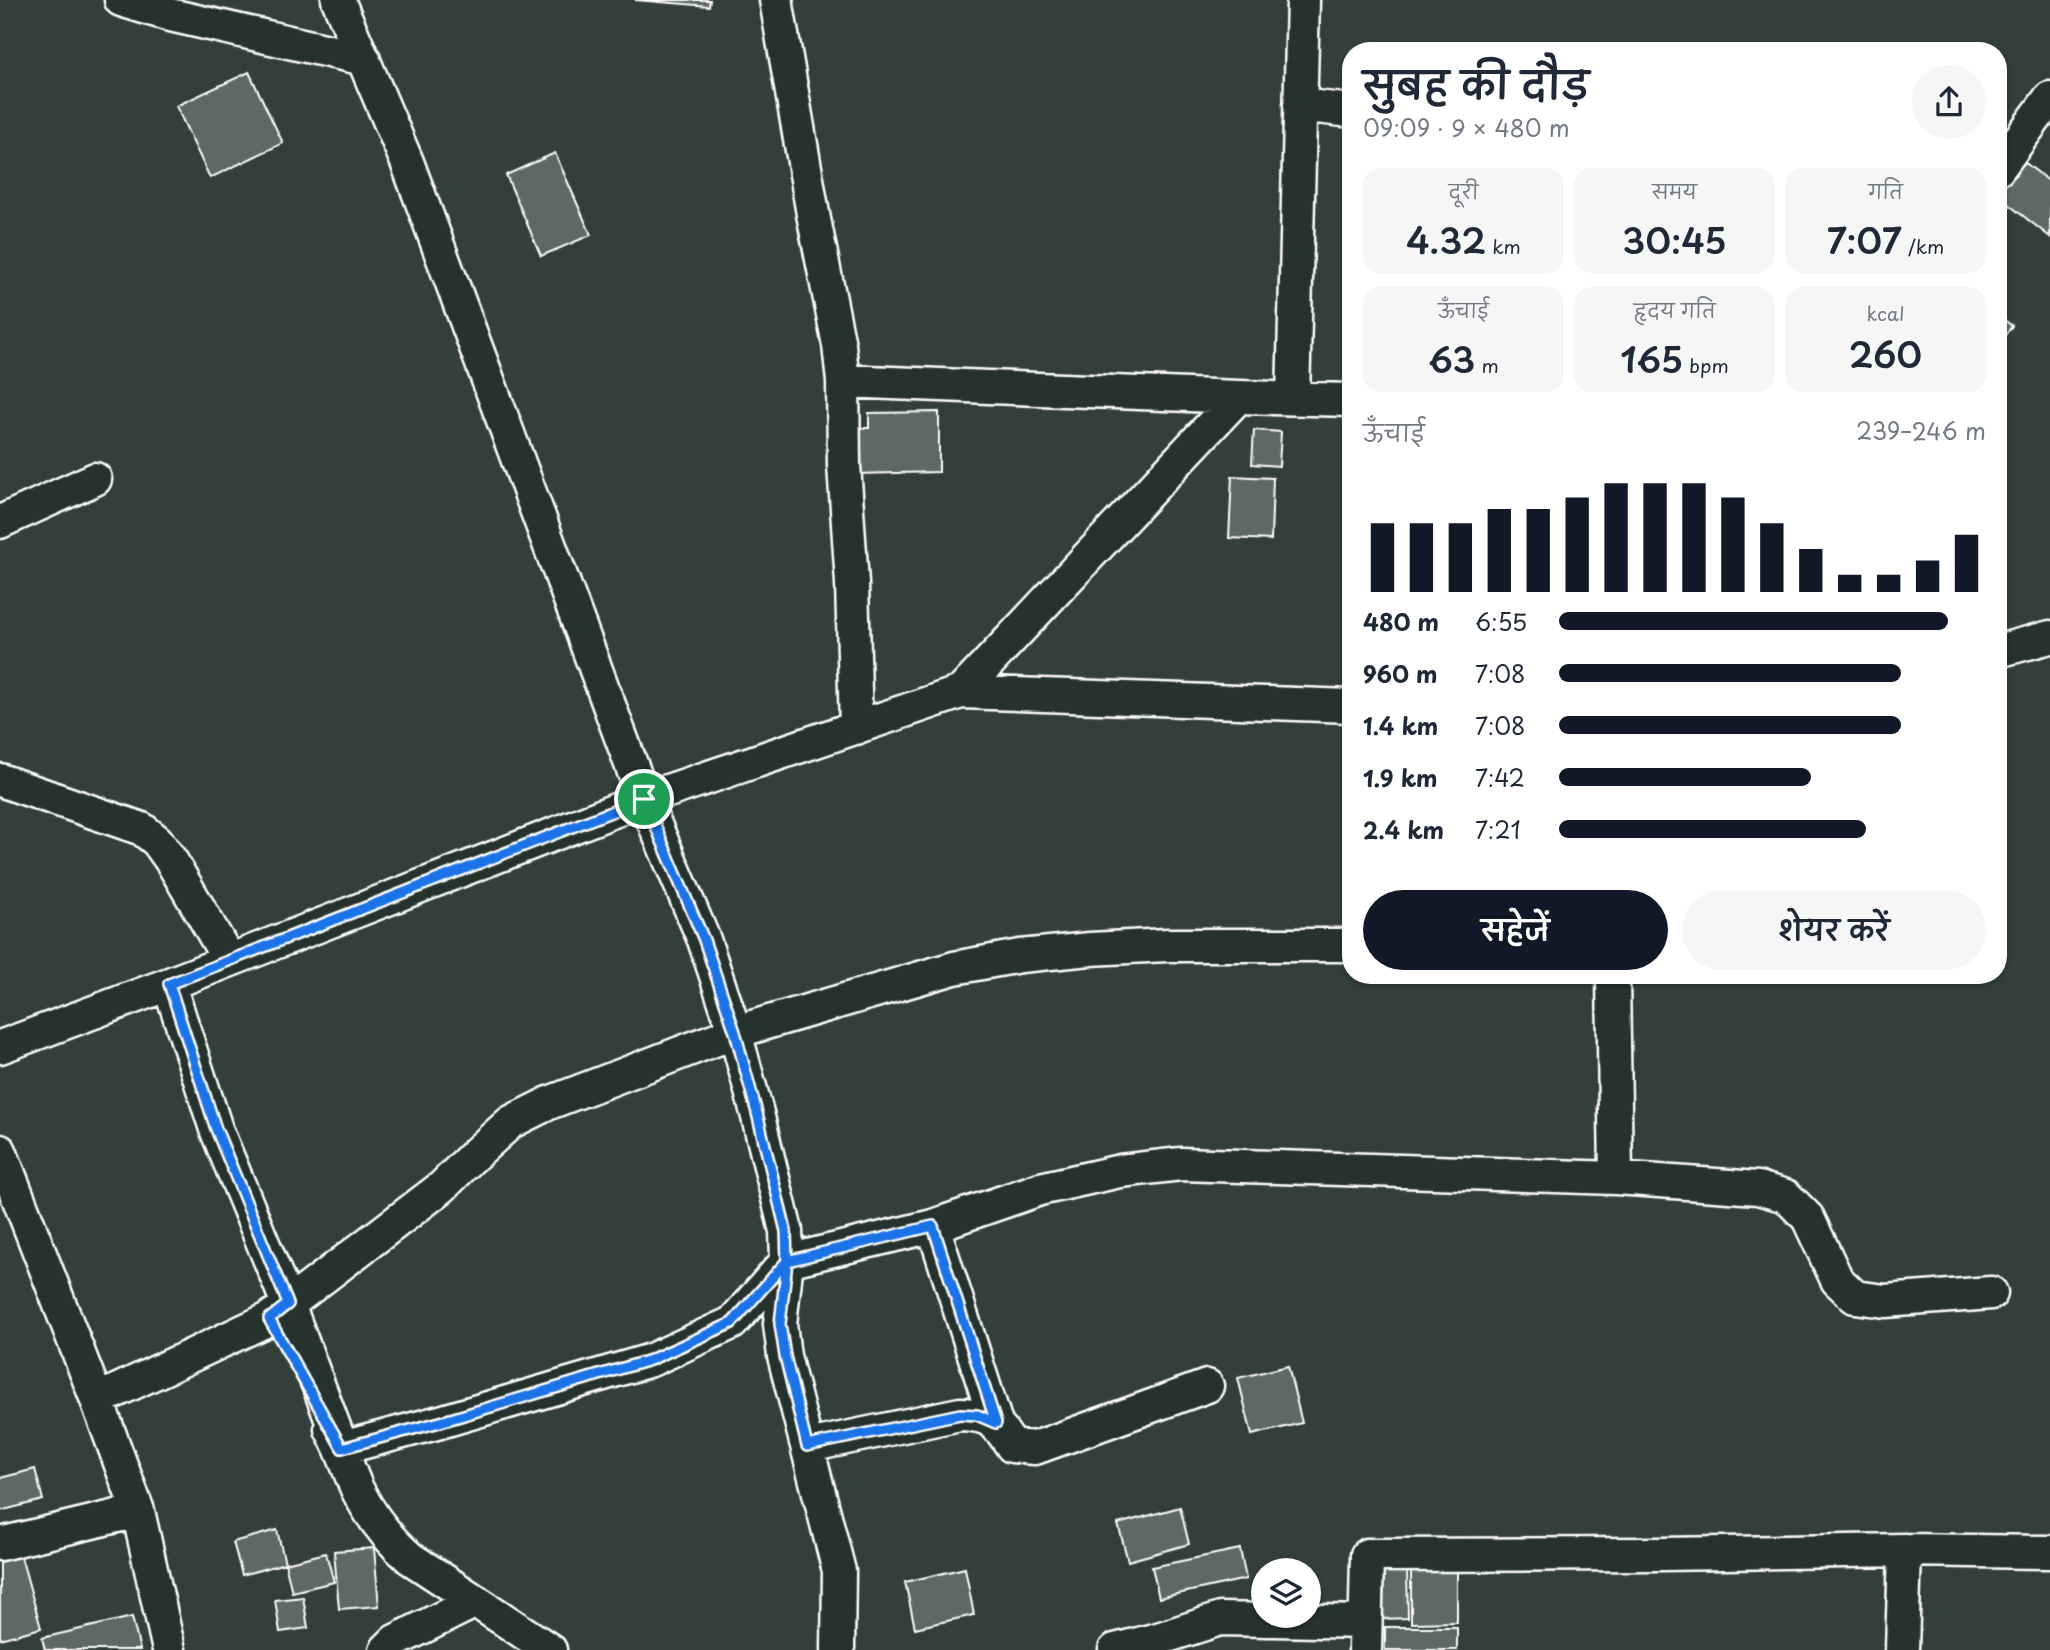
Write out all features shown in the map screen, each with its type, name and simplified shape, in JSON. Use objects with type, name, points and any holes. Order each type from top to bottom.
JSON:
[{"type":"street","points":[[121,0],[170,15],[365,60]]},
{"type":"street","points":[[338,0],[417,188],[644,799],[704,940],[735,1032],[786,1231],[787,1261],[780,1324],[785,1356],[839,1571],[838,1650]]},
{"type":"street","points":[[776,0],[839,345],[843,381],[844,466],[852,583],[856,728]]},
{"type":"street","points":[[1293,398],[1303,0]]},
{"type":"street","points":[[2007,157],[2050,98]]},
{"type":"street","points":[[1300,105],[1342,110]]},
{"type":"street","points":[[843,381],[1342,400]]},
{"type":"street","points":[[961,692],[1238,397]]},
{"type":"street","points":[[0,522],[95,479]]},
{"type":"street","points":[[2007,649],[2050,637]]},
{"type":"street","points":[[0,1047],[644,799],[961,692],[1342,706]]},
{"type":"street","points":[[0,780],[142,829],[157,841],[172,862],[229,960]]},
{"type":"street","points":[[97,1400],[279,1311],[442,1187],[511,1122],[549,1103],[735,1032],[954,968],[1020,956],[1167,945],[1342,945]]},
{"type":"street","points":[[169,984],[279,1311],[342,1448],[357,1489],[393,1543],[410,1558],[550,1650]]},
{"type":"street","points":[[1613,984],[1616,1178]]},
{"type":"street","points":[[0,1151],[138,1511],[169,1650]]},
{"type":"street","points":[[342,1448],[650,1360],[732,1323],[787,1261],[933,1226],[1040,1189],[1120,1171],[1181,1164],[1616,1178],[1758,1188],[1786,1196],[1808,1218],[1837,1280],[1855,1297],[1885,1301],[1991,1293]]},
{"type":"street","points":[[933,1226],[996,1423],[1012,1446],[1035,1448],[1207,1386]]},
{"type":"street","points":[[807,1446],[960,1414],[977,1415],[996,1423]]},
{"type":"street","points":[[0,1544],[138,1511]]},
{"type":"street","points":[[1115,1650],[1220,1619],[1365,1636],[1367,1555],[1905,1550],[2050,1552]]},
{"type":"street","points":[[1902,1650],[1905,1550]]},
{"type":"street","points":[[386,1650],[395,1641],[476,1601]]},
{"type":"building","points":[[635,0],[710,0],[709,6]]},
{"type":"building","points":[[249,72],[283,143],[210,178],[176,106]]},
{"type":"building","points":[[555,153],[591,235],[541,256],[506,175]]},
{"type":"building","points":[[2023,161],[2050,182],[2050,237],[2007,203],[2007,180]]},
{"type":"building","points":[[939,412],[939,472],[855,474],[854,428],[869,428],[869,413]]},
{"type":"building","points":[[1254,430],[1281,432],[1279,466],[1252,464]]},
{"type":"building","points":[[1232,476],[1273,478],[1271,540],[1229,538]]},
{"type":"building","points":[[1288,1366],[1302,1423],[1252,1435],[1238,1378]]},
{"type":"building","points":[[35,1469],[43,1500],[0,1511],[0,1478]]},
{"type":"building","points":[[1180,1507],[1189,1544],[1128,1561],[1118,1524]]},
{"type":"building","points":[[277,1530],[285,1563],[242,1575],[233,1542]]},
{"type":"building","points":[[374,1548],[379,1606],[339,1609],[334,1551]]},
{"type":"building","points":[[1240,1549],[1246,1579],[1159,1598],[1152,1567]]},
{"type":"building","points":[[20,1553],[41,1628],[0,1639],[0,1558]]},
{"type":"building","points":[[326,1553],[334,1582],[292,1592],[285,1563]]},
{"type":"building","points":[[1457,1562],[1457,1622],[1411,1623],[1411,1563]]},
{"type":"building","points":[[1383,1566],[1407,1566],[1408,1618],[1383,1619]]},
{"type":"building","points":[[965,1568],[974,1615],[915,1628],[905,1582]]},
{"type":"building","points":[[303,1597],[308,1628],[280,1632],[275,1600]]},
{"type":"building","points":[[132,1617],[140,1650],[45,1650],[42,1638]]},
{"type":"building","points":[[1385,1627],[1457,1627],[1457,1650],[1385,1650]]},
{"type":"route","points":[[644,799],[169,984],[216,1129],[288,1304],[269,1319],[342,1448],[650,1360],[732,1323],[787,1261],[933,1226],[996,1423],[977,1415],[960,1414],[807,1446],[780,1324],[787,1261],[786,1231],[757,1113],[735,1032],[704,940],[644,799]]}]
